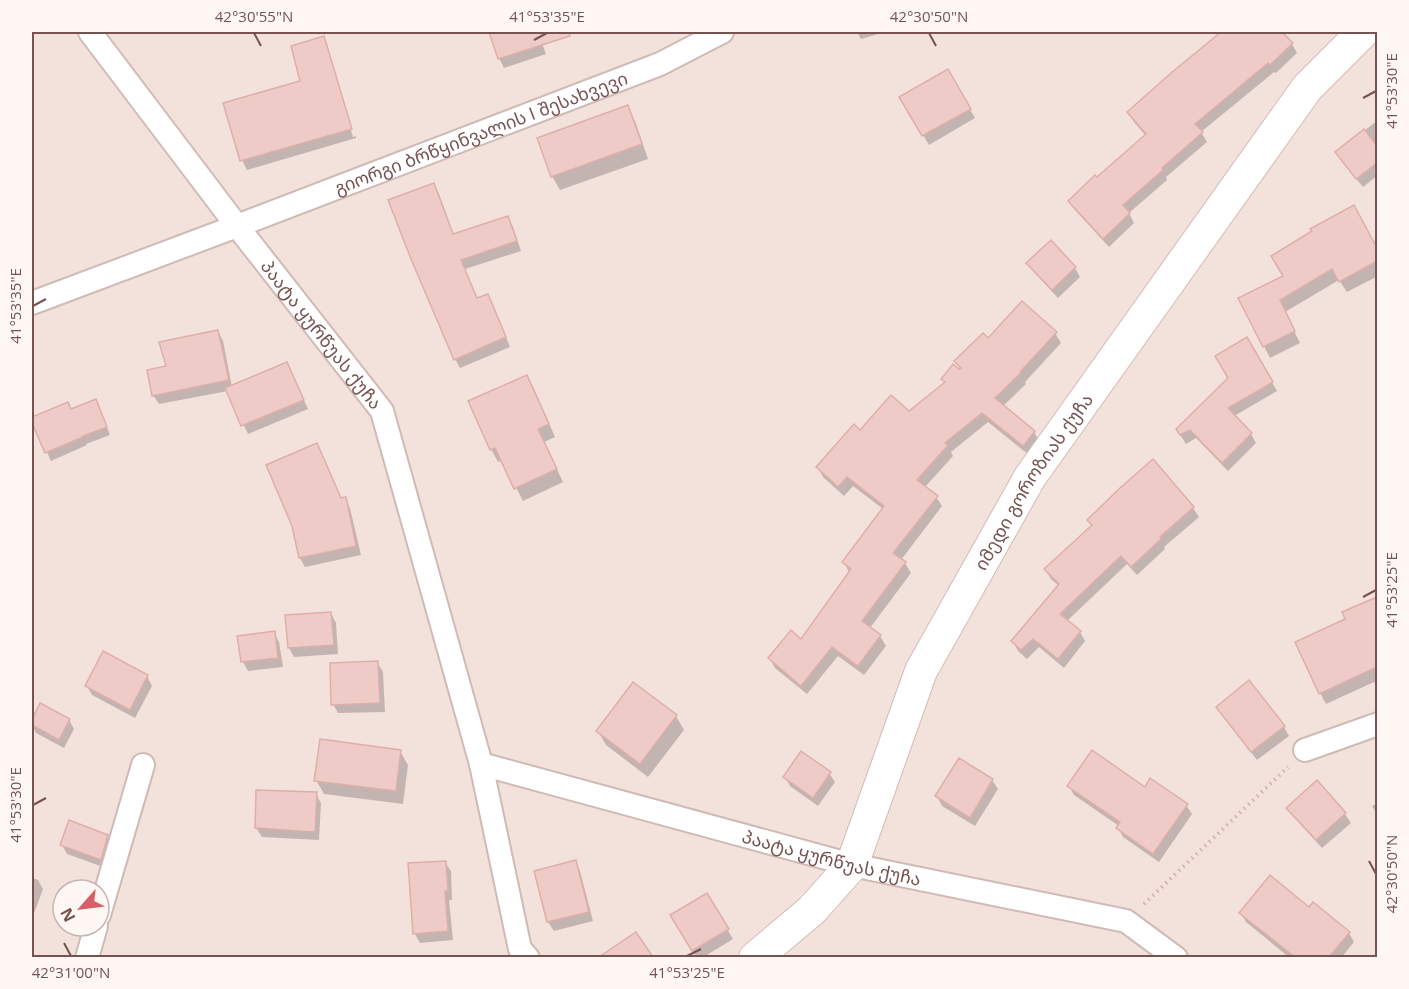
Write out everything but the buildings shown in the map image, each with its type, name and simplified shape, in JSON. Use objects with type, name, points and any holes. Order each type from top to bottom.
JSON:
[{"type":"street","name":"პაატა ყურწუას ქუჩა","points":[[90,32],[237,226],[382,411],[481,764],[520,949],[528,957]]},
{"type":"street","name":"გიორგი ბრწყინვალის I შესახვევი","points":[[237,226],[660,64],[722,32]]},
{"type":"street","name":"იმედი გოროზიას ქუჩა","points":[[755,957],[812,910],[852,865],[921,671],[1030,477],[1307,88],[1363,32]]},
{"type":"street","points":[[32,303],[237,226]]},
{"type":"street","points":[[1305,750],[1377,724]]},
{"type":"street","name":"პაატა ყურწუას ქუჩა","points":[[481,764],[852,865],[1126,921],[1176,957]]},
{"type":"street","points":[[110,878],[143,765]]},
{"type":"street","points":[[87,957],[93,938]]},
{"type":"path","points":[[1126,921],[1305,750]]},
{"type":"shaded area","points":[[32,32],[1377,32],[1377,957],[32,957]]}]
